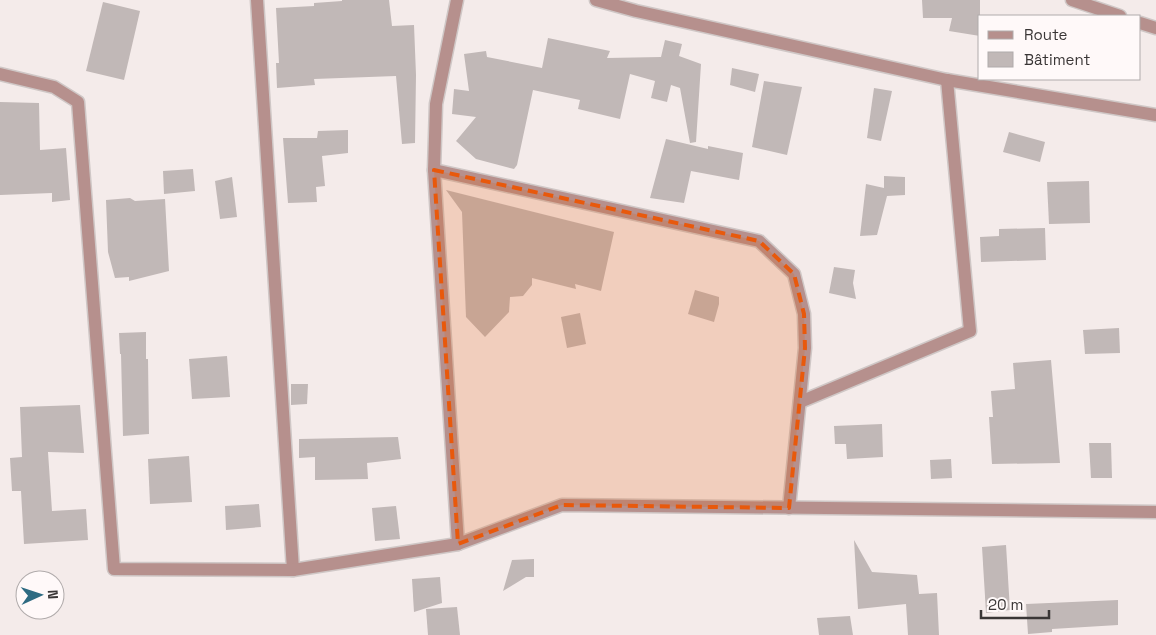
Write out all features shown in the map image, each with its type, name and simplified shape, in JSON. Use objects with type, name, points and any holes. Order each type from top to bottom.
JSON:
[{"type":"street","points":[[257,0],[293,570]]},
{"type":"street","points":[[457,0],[436,104],[434,170],[458,544]]},
{"type":"street","points":[[596,0],[636,11],[947,80],[1156,115]]},
{"type":"street","points":[[1072,0],[1117,15]]},
{"type":"street","points":[[1141,23],[1156,28]]},
{"type":"street","points":[[0,74],[54,87],[78,102],[114,569],[293,570],[458,544],[562,505],[1156,512]]},
{"type":"street","points":[[800,402],[970,331],[947,80]]},
{"type":"street","points":[[434,170],[759,242],[794,274],[804,314],[805,348],[789,508]]},
{"type":"highlighted area","points":[[434,170],[759,241],[794,274],[804,314],[805,348],[789,508],[562,505],[458,544]]},
{"type":"building","points":[[342,0],[389,0],[392,26],[414,25],[416,75],[415,143],[402,144],[396,76],[314,79],[315,85],[277,88],[276,63],[279,63],[276,8],[314,6],[314,3]]},
{"type":"building","points":[[922,0],[980,0],[978,36],[949,31],[952,18],[923,18]]},
{"type":"building","points":[[103,2],[140,11],[124,80],[86,71]]},
{"type":"building","points":[[548,38],[610,51],[607,58],[661,57],[665,40],[682,44],[679,56],[701,64],[696,142],[690,143],[680,88],[671,85],[667,102],[651,98],[655,81],[630,74],[620,119],[578,109],[580,100],[533,90],[517,165],[514,169],[476,159],[456,141],[476,117],[452,114],[454,89],[469,91],[464,54],[486,51],[487,57],[542,68]]},
{"type":"building","points":[[732,68],[759,74],[755,92],[730,85]]},
{"type":"building","points":[[764,81],[802,87],[787,155],[752,147]]},
{"type":"building","points":[[874,88],[892,91],[881,141],[867,138]]},
{"type":"building","points":[[0,102],[39,103],[40,150],[66,148],[70,200],[52,202],[52,193],[0,195]]},
{"type":"building","points":[[348,130],[348,153],[322,156],[325,186],[316,187],[317,202],[288,203],[283,138],[317,138],[318,131]]},
{"type":"building","points":[[1009,132],[1045,142],[1040,162],[1003,152]]},
{"type":"building","points":[[666,139],[708,149],[708,146],[743,153],[739,180],[691,171],[684,203],[650,198]]},
{"type":"building","points":[[193,169],[195,191],[164,194],[163,171]]},
{"type":"building","points":[[884,176],[905,177],[905,195],[887,196],[877,235],[860,236],[866,184],[884,188]]},
{"type":"building","points":[[232,177],[237,217],[220,219],[215,181]]},
{"type":"building","points":[[1089,181],[1090,223],[1049,224],[1047,182]]},
{"type":"building","points":[[446,190],[614,232],[601,291],[575,284],[576,289],[532,278],[532,285],[523,296],[510,297],[509,312],[485,337],[466,317],[462,212]]},
{"type":"building","points":[[130,198],[135,201],[165,199],[169,271],[129,281],[129,277],[115,278],[108,252],[106,200]]},
{"type":"building","points":[[1045,228],[1046,260],[981,262],[980,237],[999,236],[999,229]]},
{"type":"building","points":[[834,267],[855,270],[853,283],[856,299],[829,293]]},
{"type":"building","points":[[695,290],[719,297],[714,322],[688,314]]},
{"type":"building","points":[[580,313],[586,344],[567,348],[561,317]]},
{"type":"building","points":[[1119,328],[1120,353],[1085,354],[1083,330]]},
{"type":"building","points":[[146,332],[149,434],[123,436],[119,333]]},
{"type":"building","points":[[227,356],[230,397],[192,399],[189,359]]},
{"type":"building","points":[[1051,360],[1060,463],[992,464],[989,417],[993,417],[991,391],[1015,389],[1013,363]]},
{"type":"building","points":[[291,384],[308,384],[307,404],[291,405]]},
{"type":"building","points":[[80,405],[84,453],[48,452],[52,511],[86,509],[88,540],[24,544],[21,491],[12,491],[10,458],[22,457],[20,407]]},
{"type":"building","points":[[882,424],[883,457],[847,459],[846,444],[835,444],[834,426]]},
{"type":"building","points":[[398,437],[401,459],[367,463],[368,479],[315,480],[315,457],[299,458],[299,439]]},
{"type":"building","points":[[1089,443],[1111,443],[1112,478],[1091,478]]},
{"type":"building","points":[[189,456],[192,502],[150,504],[148,459]]},
{"type":"building","points":[[951,459],[952,478],[931,479],[930,460]]},
{"type":"building","points":[[259,504],[261,527],[226,530],[225,506]]},
{"type":"building","points":[[396,506],[400,539],[375,541],[372,508]]},
{"type":"building","points":[[854,540],[872,572],[917,575],[919,594],[937,593],[939,635],[908,635],[906,604],[858,609]]},
{"type":"building","points":[[1006,545],[1010,610],[986,613],[982,547]]},
{"type":"building","points":[[534,559],[534,577],[526,577],[503,591],[512,560]]},
{"type":"building","points":[[440,577],[442,603],[414,612],[412,579]]},
{"type":"building","points":[[1118,600],[1118,625],[1052,629],[1052,632],[1028,634],[1026,604]]},
{"type":"building","points":[[457,607],[460,635],[428,635],[426,609]]},
{"type":"building","points":[[850,616],[853,635],[819,635],[817,618]]}]
